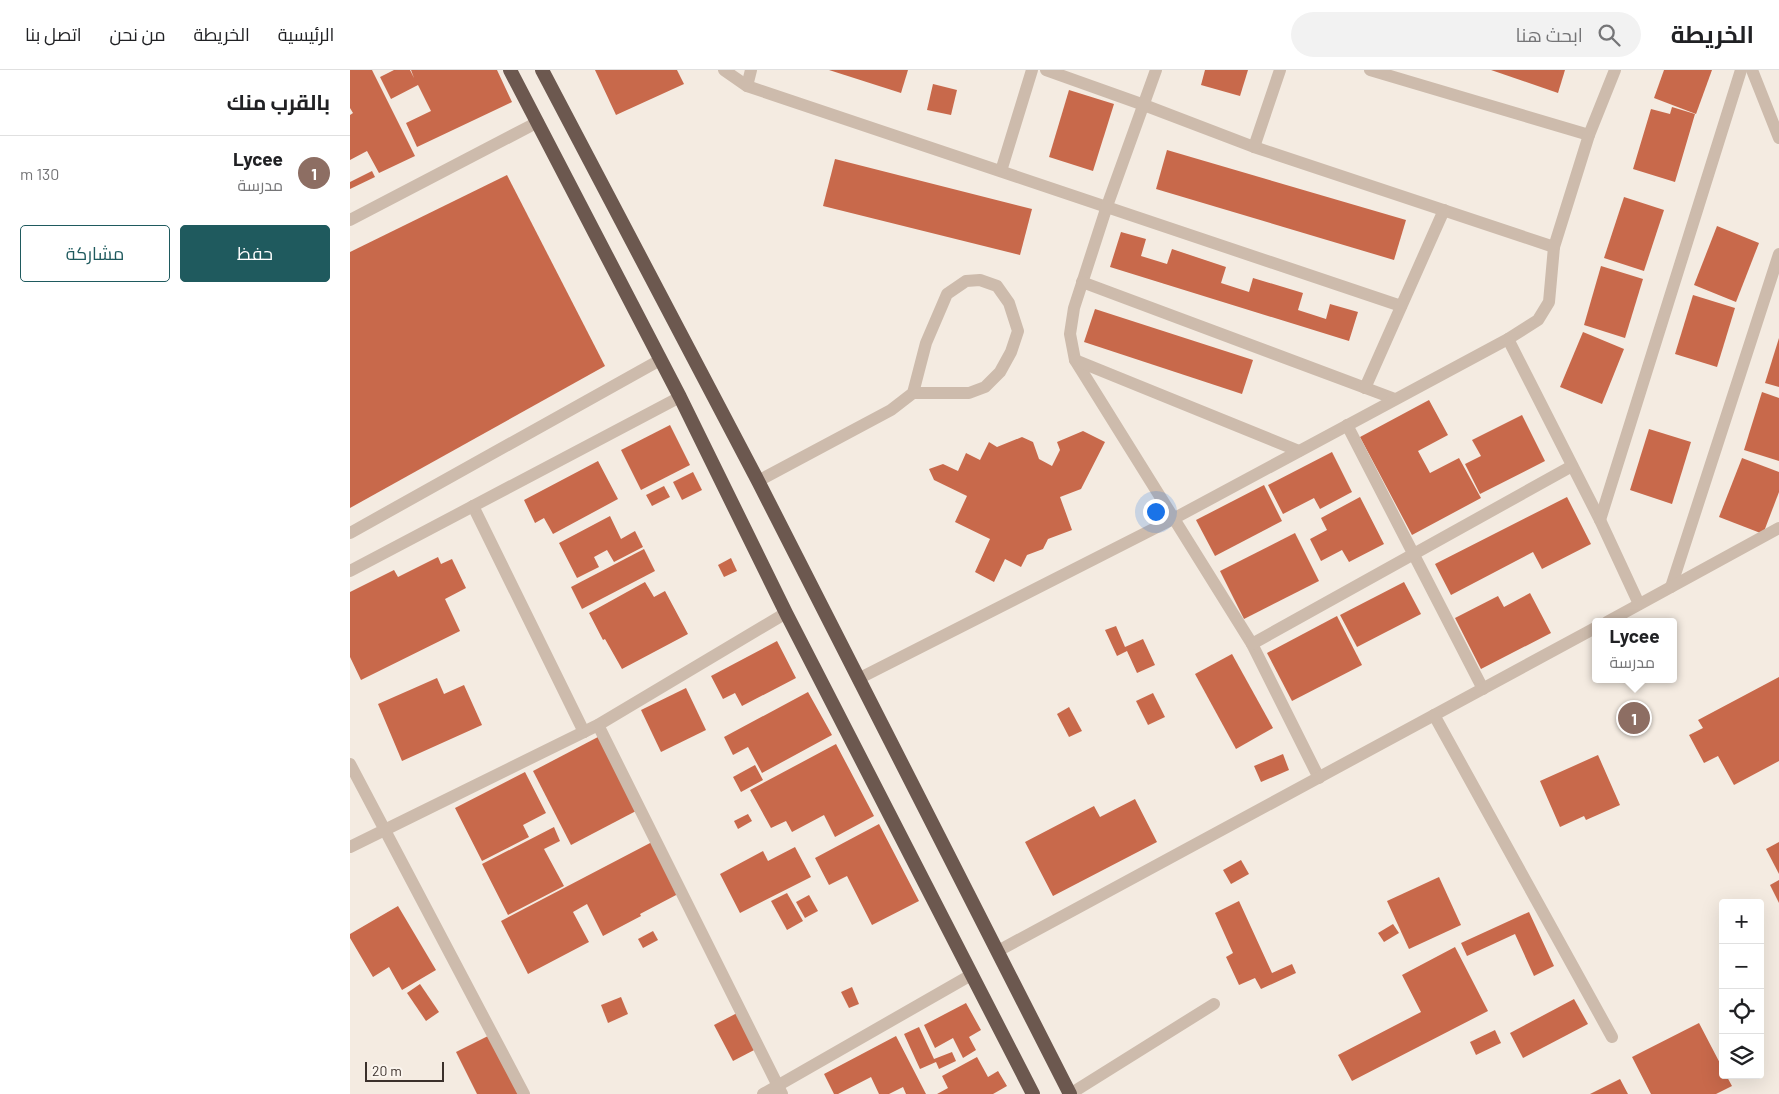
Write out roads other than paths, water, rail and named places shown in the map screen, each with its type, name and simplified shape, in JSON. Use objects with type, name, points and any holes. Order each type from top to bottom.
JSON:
[{"type":"highway","points":[[510,70],[680,397],[786,613],[1033,1094]]},
{"type":"highway","points":[[542,70],[758,481],[1070,1094]]},
{"type":"street","points":[[724,70],[747,86],[1401,306]]},
{"type":"street","points":[[747,86],[751,70]]},
{"type":"street","points":[[1002,171],[1032,70]]},
{"type":"street","points":[[1046,70],[1254,147],[1554,247]]},
{"type":"street","points":[[1156,70],[1107,206],[1074,308],[1070,334],[1075,360],[1252,644],[1319,778]]},
{"type":"street","points":[[1254,147],[1280,70]]},
{"type":"street","points":[[1370,70],[1589,135]]},
{"type":"street","points":[[858,679],[1173,519],[1508,339],[1538,320],[1549,302],[1554,247],[1589,135],[1615,70]]},
{"type":"street","points":[[1600,520],[1741,70]]},
{"type":"street","points":[[1752,70],[1779,138]]},
{"type":"street","points":[[350,220],[538,122]]},
{"type":"street","points":[[1365,388],[1444,210]]},
{"type":"street","points":[[1671,587],[1779,254]]},
{"type":"street","points":[[758,481],[891,410],[913,393],[969,393],[985,387],[1000,372],[1011,352],[1018,332],[1008,303],[997,286],[980,280],[966,281],[947,294],[926,343],[913,393]]},
{"type":"street","points":[[1082,282],[1395,399]]},
{"type":"street","points":[[1508,339],[1600,520],[1639,604]]},
{"type":"street","points":[[350,533],[660,360]]},
{"type":"street","points":[[1075,360],[1299,451]]},
{"type":"street","points":[[350,571],[680,397]]},
{"type":"street","points":[[1347,425],[1483,689]]},
{"type":"street","points":[[1252,644],[1572,466]]},
{"type":"street","points":[[473,506],[584,732]]},
{"type":"street","points":[[1614,618],[1779,528]]},
{"type":"street","points":[[350,847],[384,832],[598,725],[786,613]]},
{"type":"street","points":[[998,951],[1592,630]]},
{"type":"street","points":[[1434,715],[1612,1036]]},
{"type":"street","points":[[598,725],[780,1090]]},
{"type":"street","points":[[350,764],[384,832],[524,1094]]},
{"type":"street","points":[[763,1094],[780,1090],[971,975]]},
{"type":"street","points":[[1070,1094],[1214,1004]]},
{"type":"place","name":"Lycee","points":[[1634,718]]}]
